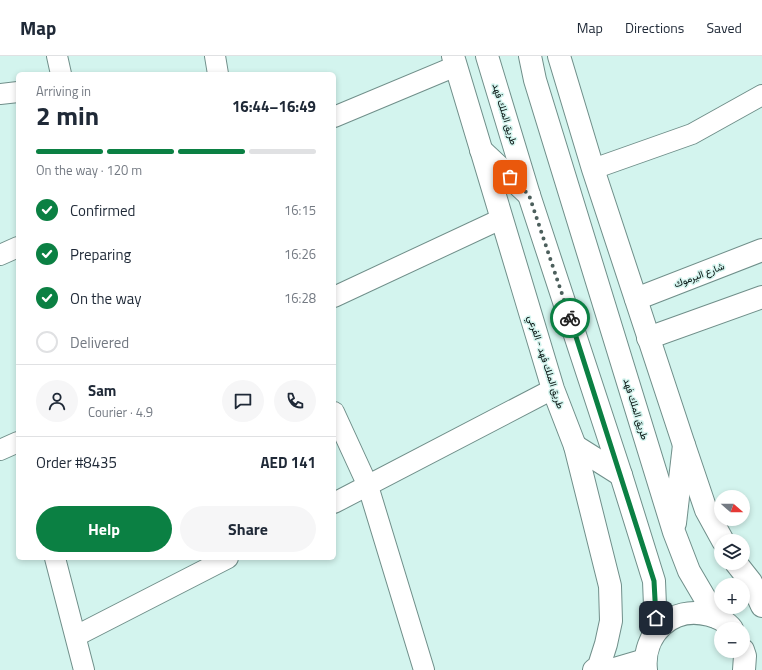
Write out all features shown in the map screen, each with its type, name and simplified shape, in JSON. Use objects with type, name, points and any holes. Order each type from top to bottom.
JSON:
[{"type":"main road","name":"طريق الملك فهد","points":[[487,56],[529,195],[621,475],[654,581],[656,630]]},
{"type":"main road","points":[[522,56],[535,80]]},
{"type":"main road","name":"طريق الملك فهد","points":[[530,56],[535,80],[674,532],[689,571],[723,622]]},
{"type":"main road","points":[[559,56],[593,169],[648,338],[706,510],[719,534]]},
{"type":"main road","name":"طريق الملك فهد - الفرعي","points":[[454,61],[553,389],[575,446],[610,586],[611,621],[599,666],[594,670]]},
{"type":"main road","points":[[480,150],[529,195]]},
{"type":"main road","name":"شارع اليرموك","points":[[636,299],[762,250]]},
{"type":"main road","points":[[648,338],[762,297]]},
{"type":"main road","points":[[674,532],[684,445]]},
{"type":"main road","points":[[575,446],[621,475]]},
{"type":"main road","points":[[742,570],[751,582],[762,606]]},
{"type":"main road","points":[[611,670],[646,665],[648,644],[656,630],[668,620],[683,613],[700,612],[722,622]]},
{"type":"main road","points":[[744,670],[745,658]]},
{"type":"street","points":[[57,56],[61,72]]},
{"type":"street","points":[[215,56],[218,72]]},
{"type":"street","points":[[336,116],[454,61]]},
{"type":"street","points":[[0,94],[16,92]]},
{"type":"street","points":[[593,169],[692,134],[762,95]]},
{"type":"street","points":[[336,297],[501,219]]},
{"type":"street","points":[[0,254],[16,248]]},
{"type":"street","points":[[336,502],[553,389]]},
{"type":"street","points":[[336,416],[368,486],[424,670]]},
{"type":"street","points":[[0,450],[16,443]]},
{"type":"street","points":[[57,560],[84,670]]},
{"type":"street","points":[[76,636],[224,560]]},
{"type":"way so far","points":[[510,177],[529,195],[570,318]]},
{"type":"route","points":[[570,318],[654,581],[656,618]]}]
